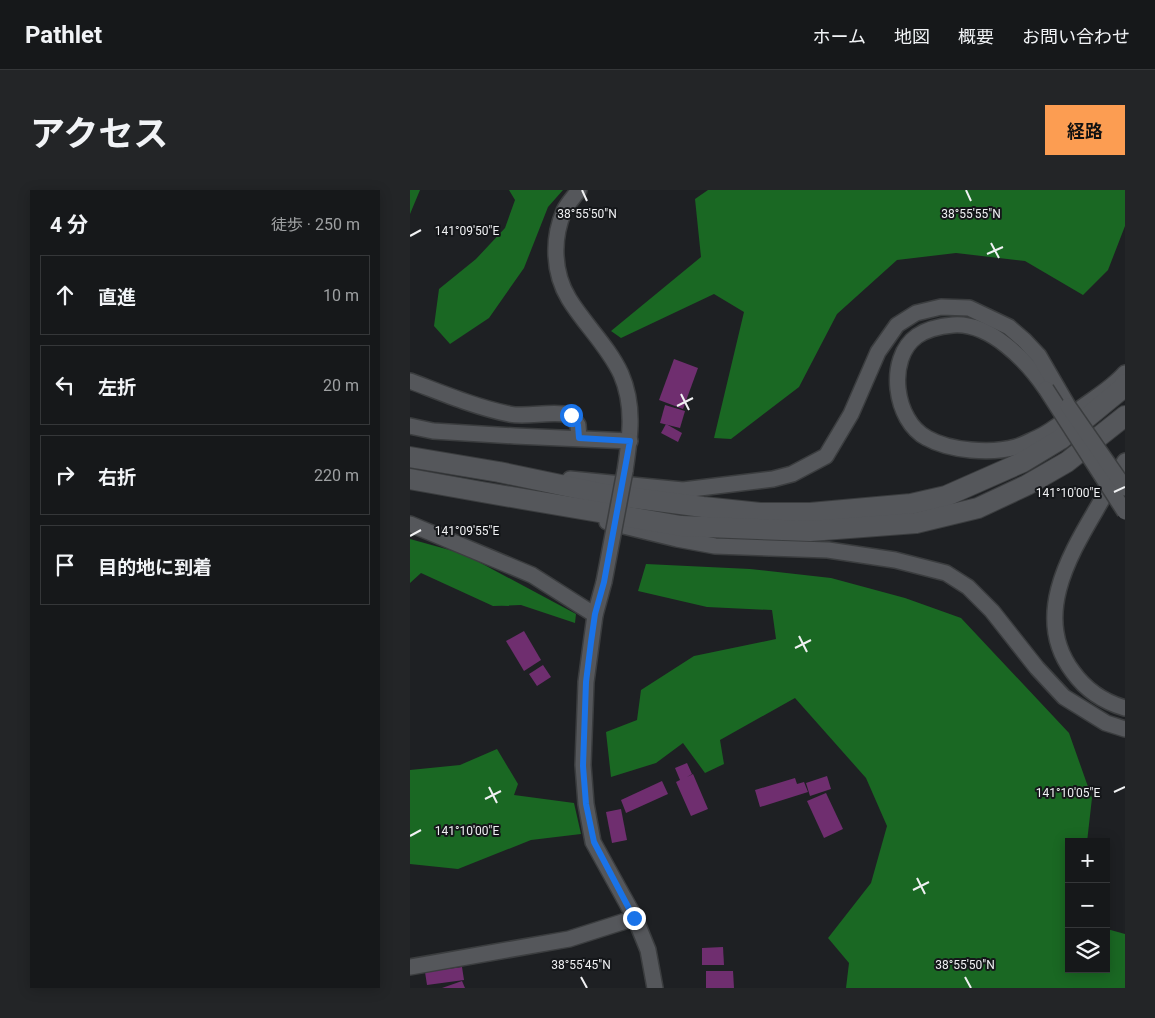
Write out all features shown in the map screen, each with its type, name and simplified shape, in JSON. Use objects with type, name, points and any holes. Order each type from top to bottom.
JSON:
[{"type":"street","points":[[580,190],[564,210],[559,227],[555,244],[558,273],[568,299],[609,352],[621,374],[630,401],[631,419],[630,441],[625,471],[604,582],[595,614],[586,682],[583,766],[586,804],[594,842],[634,918],[648,950],[655,988]]},
{"type":"street","points":[[499,472],[683,490],[773,479],[792,474],[826,456],[851,414],[878,352],[897,325],[916,313],[941,307],[969,308],[1009,327],[1024,340],[1038,356],[1068,406],[1125,488]]},
{"type":"street","points":[[1125,373],[1099,396],[1039,438],[1016,447],[987,450],[972,450],[948,446],[925,438],[912,425],[905,413],[899,396],[898,375],[903,353],[917,336],[943,326],[969,326],[997,339],[1027,364],[1046,389],[1125,512]]},
{"type":"street","points":[[410,381],[476,405],[511,415],[560,412],[571,415],[578,425],[579,438]]},
{"type":"street","points":[[410,457],[499,472],[604,494],[760,513],[810,513],[911,504],[946,496],[1023,462],[1061,439],[1123,388],[1125,384]]},
{"type":"street","points":[[410,479],[681,526],[810,531],[916,523],[978,508],[1027,485],[1067,462],[1125,416]]},
{"type":"street","points":[[410,426],[433,431],[630,441]]},
{"type":"street","points":[[1125,461],[1074,546],[1060,580],[1055,625],[1059,647],[1068,667],[1078,680],[1091,692],[1113,705],[1125,708]]},
{"type":"street","points":[[482,492],[676,539],[715,546],[837,551],[887,558],[946,573],[968,586],[1064,697],[1106,724],[1125,729]]},
{"type":"street","points":[[410,524],[532,575],[595,614]]},
{"type":"street","points":[[410,967],[569,939],[634,918]]},
{"type":"green space","points":[[410,190],[420,190],[410,214]]},
{"type":"green space","points":[[509,190],[563,190],[548,207],[524,268],[489,318],[450,344],[434,326],[439,289],[476,259],[505,228],[515,200]]},
{"type":"green space","points":[[708,190],[1125,190],[1125,226],[1108,270],[1083,295],[1025,261],[956,253],[897,260],[837,314],[799,387],[731,439],[714,438],[744,312],[714,294],[621,338],[611,331],[701,257],[695,199]]},
{"type":"green space","points":[[410,539],[464,554],[576,614],[575,623],[521,605],[493,606],[421,573],[410,583]]},
{"type":"green space","points":[[646,564],[750,569],[831,578],[905,598],[961,618],[1069,733],[1092,798],[1087,838],[1065,838],[1065,973],[1110,973],[1110,930],[1125,934],[1125,988],[846,988],[849,963],[828,938],[871,883],[887,826],[866,778],[795,698],[720,740],[724,764],[705,773],[683,743],[656,763],[611,777],[606,732],[637,720],[641,690],[694,656],[776,639],[772,610],[707,607],[638,591]]},
{"type":"green space","points":[[497,749],[518,784],[514,795],[574,803],[581,834],[531,840],[458,869],[410,864],[410,770],[460,765]]},
{"type":"building","points":[[674,359],[698,368],[683,409],[659,400]]},
{"type":"building","points":[[665,405],[685,411],[680,428],[660,423]]},
{"type":"building","points":[[666,424],[682,433],[678,442],[661,433]]},
{"type":"building","points":[[524,631],[541,660],[524,671],[506,641]]},
{"type":"building","points":[[543,665],[551,677],[537,686],[529,674]]},
{"type":"building","points":[[687,763],[692,774],[687,777],[693,774],[708,809],[691,816],[676,782],[680,780],[675,768]]},
{"type":"building","points":[[827,776],[831,789],[810,796],[806,783]]},
{"type":"building","points":[[795,778],[797,784],[804,782],[808,792],[760,807],[755,790]]},
{"type":"building","points":[[662,781],[668,794],[626,813],[621,800]]},
{"type":"building","points":[[826,793],[843,829],[824,838],[807,801]]},
{"type":"building","points":[[621,809],[627,840],[612,843],[606,812]]},
{"type":"building","points":[[723,947],[724,965],[702,965],[702,948]]},
{"type":"building","points":[[462,967],[464,980],[427,985],[425,972]]},
{"type":"building","points":[[706,971],[733,971],[734,988],[706,988]]},
{"type":"building","points":[[462,981],[465,988],[442,988]]},
{"type":"route","points":[[571,415],[578,425],[579,438],[630,441],[604,582],[595,614],[586,682],[583,766],[586,804],[594,842],[634,918]]}]
